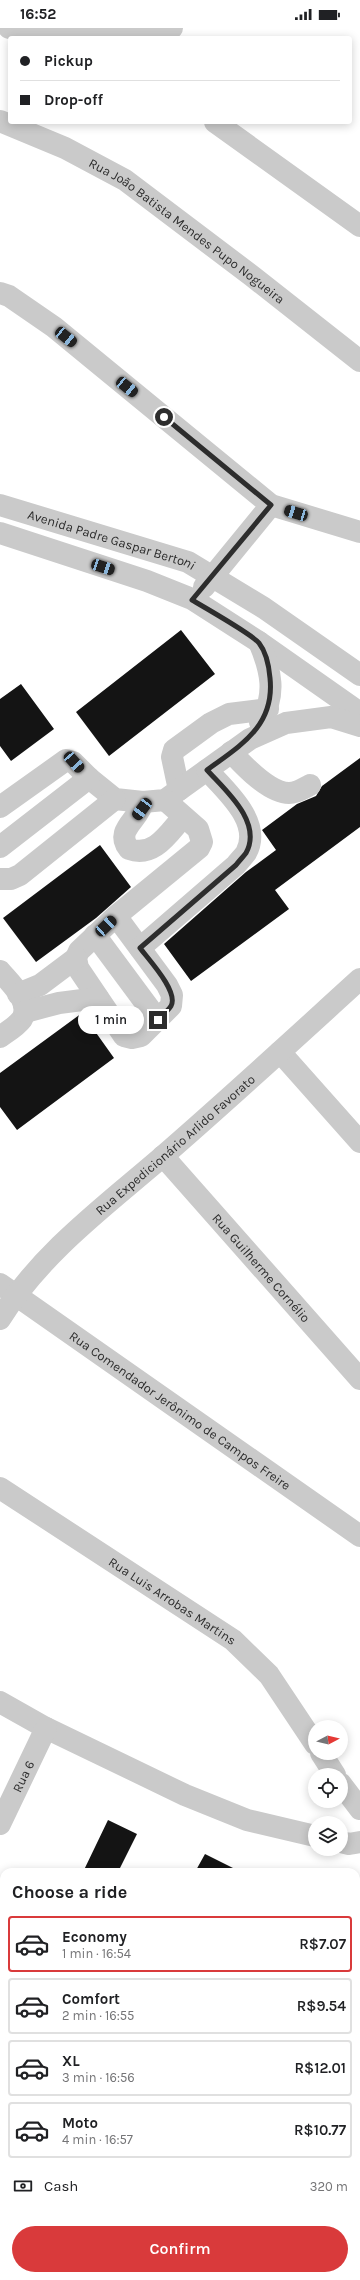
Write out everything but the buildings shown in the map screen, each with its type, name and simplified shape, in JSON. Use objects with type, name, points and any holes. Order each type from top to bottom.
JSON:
[{"type":"street","points":[[9,28],[84,32],[97,36]]},
{"type":"street","points":[[102,36],[110,32],[172,28]]},
{"type":"street","name":"Rua João Batista Mendes Pupo Nogueira","points":[[0,121],[65,148],[125,180],[252,276],[360,361]]},
{"type":"street","points":[[218,124],[360,226]]},
{"type":"street","points":[[0,293],[9,296],[54,327],[271,505],[360,532]]},
{"type":"street","name":"Avenida Padre Gaspar Bertoni","points":[[0,505],[188,562],[264,608],[360,674]]},
{"type":"street","points":[[192,600],[271,505]]},
{"type":"street","name":"Avenida Padre Gaspar Bertoni","points":[[0,533],[146,581],[192,600],[259,642],[360,713]]},
{"type":"street","points":[[250,738],[268,709],[271,687],[268,665],[259,642]]},
{"type":"street","points":[[22,1003],[40,985],[76,958],[79,951],[116,916],[199,848],[202,842],[201,835],[198,830],[183,818],[172,795],[172,757],[174,750],[211,723],[229,714],[268,709]]},
{"type":"street","points":[[0,807],[66,760],[74,762],[89,778],[115,799],[143,802],[172,795],[250,738],[286,723],[331,717],[360,726]]},
{"type":"street","points":[[231,752],[253,774],[278,790],[290,793],[301,790],[310,785]]},
{"type":"street","points":[[140,948],[236,865],[246,852],[250,839],[242,809],[207,770]]},
{"type":"street","points":[[0,846],[89,778]]},
{"type":"street","points":[[0,879],[11,879],[20,874],[115,799]]},
{"type":"street","points":[[143,802],[142,809],[123,833],[124,842],[129,849],[141,852],[155,848],[183,818]]},
{"type":"street","points":[[76,958],[78,968],[124,1036],[132,1038],[141,1036],[158,1020],[171,1006],[172,996],[167,985],[116,916]]},
{"type":"street","points":[[95,935],[158,1020]]},
{"type":"street","points":[[0,971],[22,1003],[21,1020],[0,1037]]},
{"type":"street","name":"Rua Expedicionário Arlido Favorato","points":[[0,1319],[8,1289],[162,1156],[360,979]]},
{"type":"street","points":[[22,1003],[59,1003],[98,998]]},
{"type":"street","points":[[280,1052],[360,1142]]},
{"type":"street","name":"Rua Guilherme Cornélio","points":[[162,1156],[360,1379]]},
{"type":"street","name":"Rua Comendador Jerônimo de Campos Freire","points":[[8,1289],[360,1536]]},
{"type":"street","name":"Rua Luis Arrobas Martins","points":[[0,1488],[233,1640],[269,1676],[308,1734]]},
{"type":"street","points":[[0,1702],[46,1728],[192,1798],[247,1820],[308,1834]]},
{"type":"street","name":"Rua 6","points":[[0,1824],[46,1728]]},
{"type":"street","points":[[348,1793],[360,1809]]},
{"type":"street","points":[[348,1844],[360,1842]]},
{"type":"route","points":[[158,1020],[171,1006],[172,996],[167,985],[140,948],[236,865],[246,852],[250,839],[248,826],[242,809],[207,770],[250,738],[268,709],[271,687],[268,665],[259,642],[192,600],[271,505],[164,417]]}]
